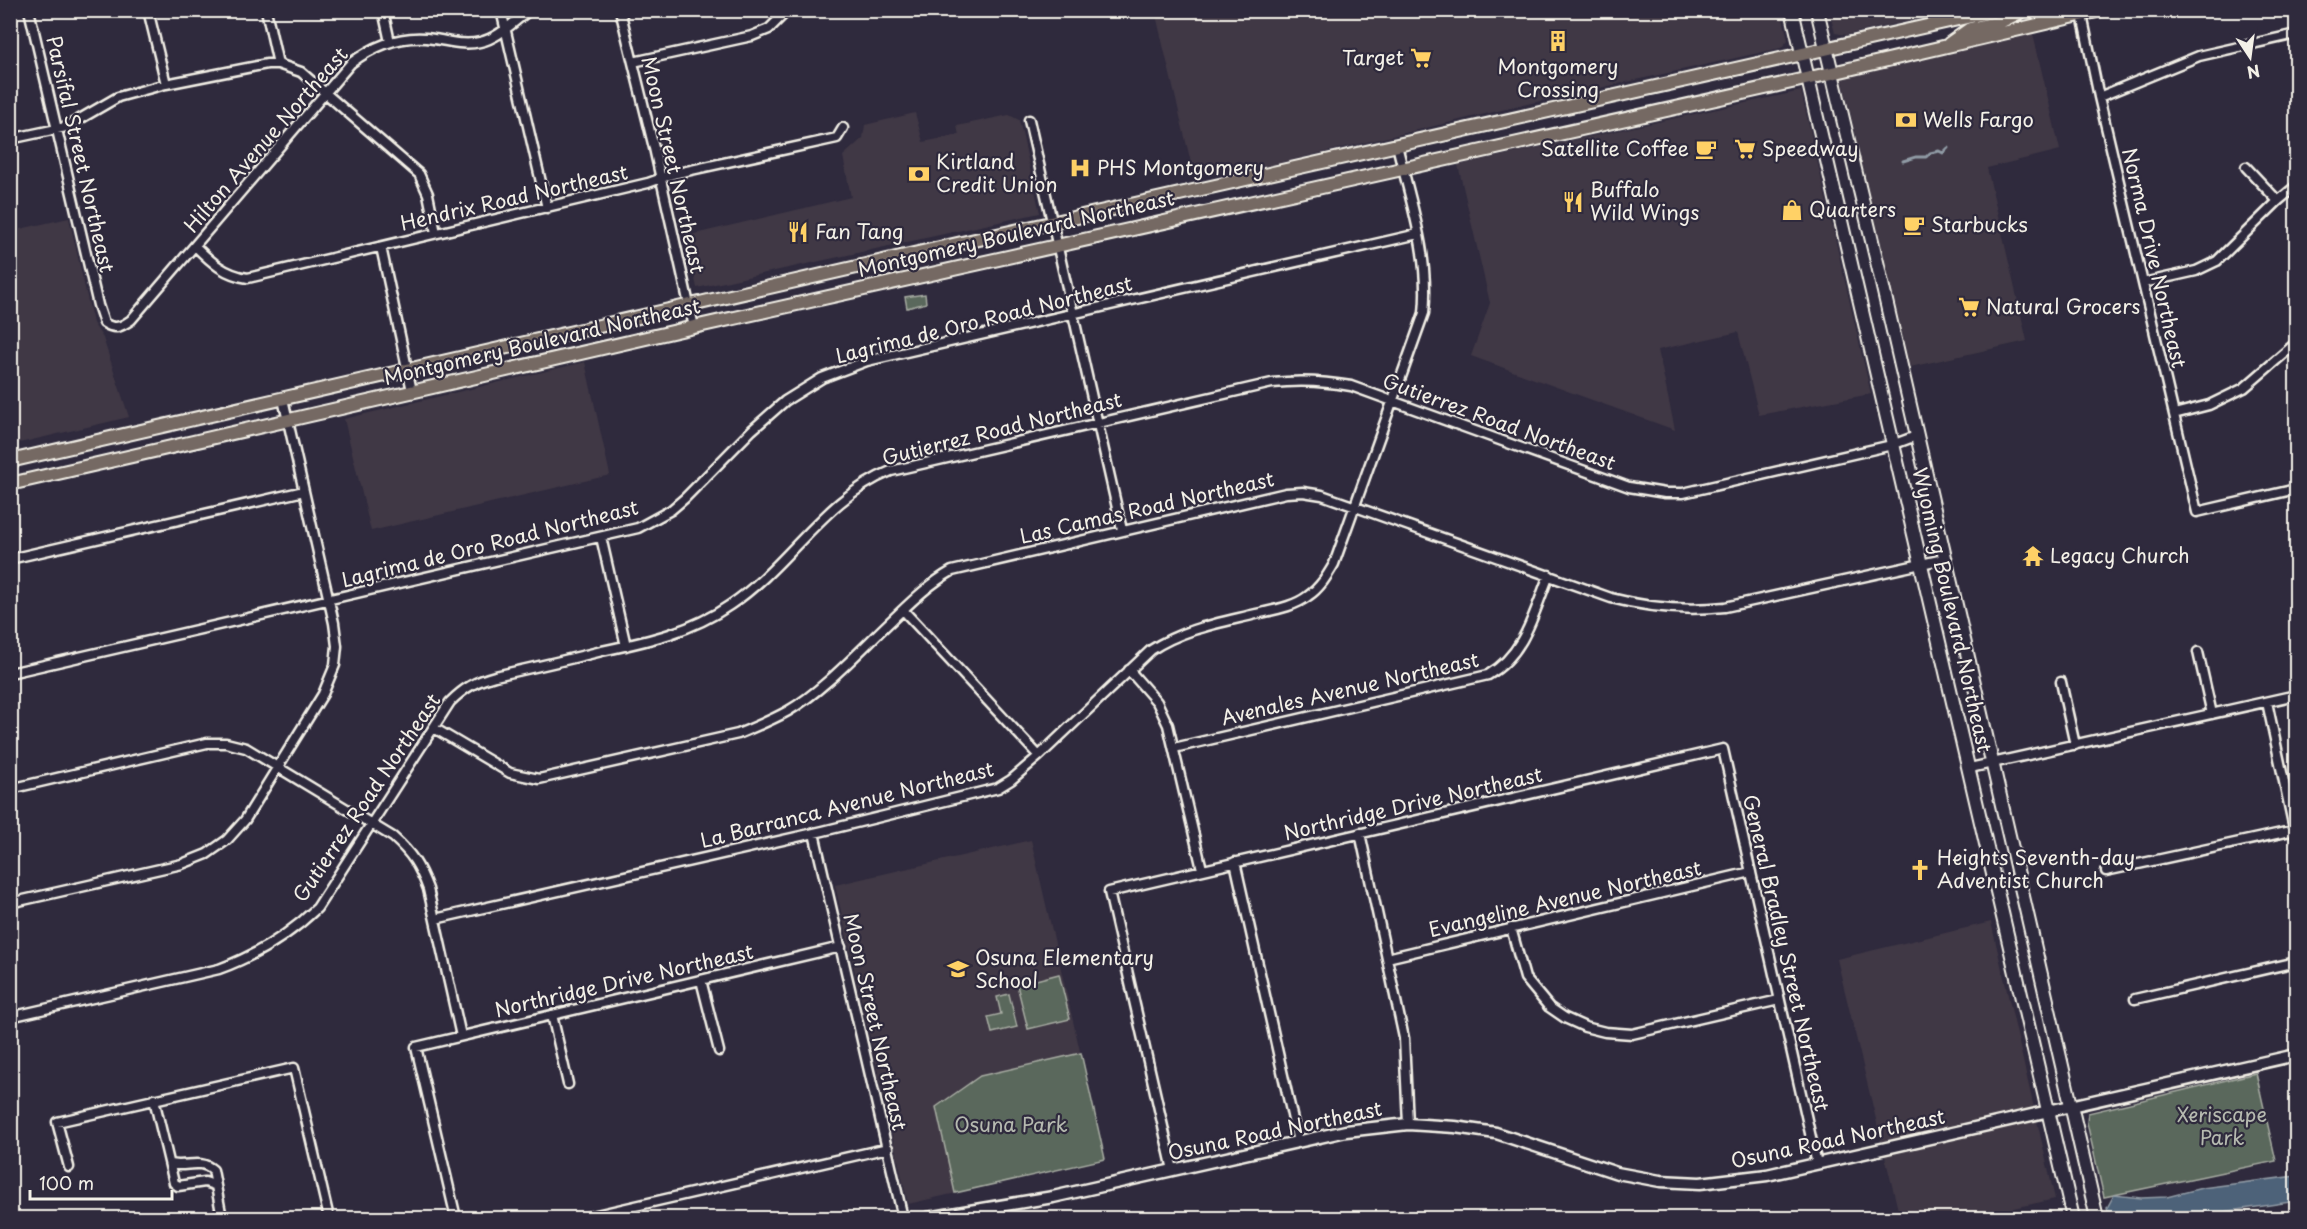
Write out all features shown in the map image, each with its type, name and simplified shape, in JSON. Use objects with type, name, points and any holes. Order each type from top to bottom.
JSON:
[{"type":"main road","name":"Wyoming Boulevard Northeast","points":[[1792,10],[2073,1218]]},
{"type":"main road","name":"Wyoming Boulevard Northeast","points":[[1816,10],[2097,1218]]},
{"type":"main road","name":"Montgomery Boulevard Northeast","points":[[10,461],[688,305],[1998,10]]},
{"type":"main road","points":[[1947,46],[1970,29],[2000,22],[2024,10]]},
{"type":"main road","name":"Montgomery Boulevard Northeast","points":[[10,484],[694,327],[1832,73],[2101,10]]},
{"type":"street","name":"Parsifal Street Northeast","points":[[29,10],[98,305]]},
{"type":"street","points":[[148,10],[166,84]]},
{"type":"street","points":[[266,10],[278,64]]},
{"type":"street","points":[[383,10],[390,42]]},
{"type":"street","points":[[501,10],[547,208]]},
{"type":"street","name":"Hilton Avenue Northeast","points":[[98,305],[104,323],[112,328],[131,320],[351,63],[370,50],[390,42],[416,38],[466,44],[481,42],[505,29],[531,10]]},
{"type":"street","name":"Moon Street Northeast","points":[[620,10],[694,327]]},
{"type":"street","points":[[633,62],[752,36],[769,29],[788,10]]},
{"type":"street","name":"Norma Drive Northeast","points":[[2081,13],[2198,512],[2296,489]]},
{"type":"street","points":[[2099,97],[2199,56],[2296,34]]},
{"type":"street","points":[[10,139],[74,124],[87,113],[118,97],[166,84],[257,65],[278,64],[301,72],[418,174],[428,194],[436,233]]},
{"type":"street","points":[[1029,120],[1122,530]]},
{"type":"street","name":"Hendrix Road Northeast","points":[[195,246],[220,269],[248,278],[547,208],[673,174],[837,138],[843,128]]},
{"type":"street","name":"La Barranca Avenue Northeast","points":[[435,919],[814,833],[998,788],[1039,756],[1151,650],[1183,632],[1282,608],[1307,597],[1325,580],[1334,564],[1424,313],[1425,265],[1397,145]]},
{"type":"street","points":[[2246,167],[2278,201]]},
{"type":"street","points":[[2143,283],[2196,271],[2217,261],[2296,186]]},
{"type":"street","name":"Lagrima de Oro Road Northeast","points":[[10,673],[638,528],[671,510],[768,415],[800,390],[822,378],[867,361],[1418,234]]},
{"type":"street","points":[[381,247],[412,391]]},
{"type":"street","points":[[2174,414],[2227,398],[2244,388],[2296,343]]},
{"type":"street","name":"Gutierrez Road Northeast","points":[[10,1017],[219,969],[245,960],[273,945],[318,908],[450,702],[463,689],[478,681],[673,634],[695,625],[730,605],[763,580],[845,497],[874,478],[907,466],[1288,381],[1330,382],[1351,386],[1629,487],[1665,494],[1705,489],[1892,445],[1916,436]]},
{"type":"street","points":[[10,903],[182,864],[207,854],[227,840],[241,825],[323,694],[335,665],[338,646],[283,399]]},
{"type":"street","points":[[10,559],[304,491]]},
{"type":"street","name":"Las Camas Road Northeast","points":[[434,728],[510,773],[539,779],[716,740],[764,724],[790,710],[812,694],[936,580],[952,571],[1286,493],[1302,492],[1323,495],[1611,598],[1631,603],[1698,610],[1750,603],[1944,559]]},
{"type":"street","points":[[600,537],[626,646]]},
{"type":"street","name":"Avenales Avenue Northeast","points":[[1174,748],[1488,675],[1510,659],[1520,644],[1549,575]]},
{"type":"street","points":[[903,610],[1039,756]]},
{"type":"street","points":[[2198,652],[2212,714]]},
{"type":"street","points":[[1129,670],[1157,702],[1168,725],[1202,869]]},
{"type":"street","points":[[2061,682],[2075,745]]},
{"type":"street","points":[[1970,768],[2296,695]]},
{"type":"street","points":[[2106,872],[2296,834],[2267,702]]},
{"type":"street","points":[[10,789],[207,743],[236,745],[277,767],[373,825],[407,849],[420,866],[428,889],[461,1036]]},
{"type":"street","name":"Northridge Drive Northeast","points":[[1173,1170],[1109,892],[1723,749]]},
{"type":"street","name":"General Bradley Street Northeast","points":[[1723,749],[1816,1164]]},
{"type":"street","name":"Moon Street Northeast","points":[[814,833],[903,1218]]},
{"type":"street","points":[[1360,833],[1404,1038],[1408,1124]]},
{"type":"street","points":[[1235,862],[1298,1142]]},
{"type":"street","name":"Evangeline Avenue Northeast","points":[[1387,958],[1751,872]]},
{"type":"street","points":[[1511,928],[1525,978],[1549,1007],[1565,1018],[1585,1027],[1605,1032],[1632,1034],[1779,1000]]},
{"type":"street","name":"Northridge Drive Northeast","points":[[456,1218],[416,1047],[841,947]]},
{"type":"street","points":[[2135,999],[2296,962]]},
{"type":"street","points":[[702,981],[719,1052]]},
{"type":"street","points":[[552,1015],[568,1084]]},
{"type":"street","name":"Osuna Road Northeast","points":[[927,1218],[1053,1197],[1346,1131],[1408,1124],[1455,1126],[1496,1133],[1617,1173],[1660,1181],[1700,1183],[1733,1180],[1767,1175],[2049,1113],[2296,1055]]},
{"type":"street","points":[[69,1167],[57,1122],[294,1068],[329,1218]]},
{"type":"street","points":[[154,1100],[174,1183],[178,1186],[205,1182],[214,1185]]},
{"type":"street","points":[[583,1218],[888,1148]]},
{"type":"street","points":[[170,1164],[182,1166],[200,1162],[207,1164],[213,1170],[222,1218]]},
{"type":"shaded area","points":[[1781,10],[1788,40],[1781,48],[1527,104],[1262,167],[1209,175],[1203,175],[1192,167],[1155,11]]},
{"type":"shaded area","points":[[1829,10],[1953,11],[1846,35],[1835,33]]},
{"type":"shaded area","points":[[2033,34],[2060,150],[1987,168],[2027,341],[1910,367],[1842,78]]},
{"type":"shaded area","points":[[1801,91],[1871,394],[1759,415],[1738,332],[1658,350],[1675,430],[1471,356],[1490,303],[1458,165]]},
{"type":"shaded area","points":[[915,113],[923,142],[959,135],[957,126],[1009,115],[1019,120],[1040,213],[697,288],[686,236],[851,197],[843,156],[863,138],[865,125]]},
{"type":"shaded area","points":[[69,218],[93,323],[103,338],[129,417],[11,445],[11,231]]},
{"type":"shaded area","points":[[585,362],[610,475],[371,531],[344,419]]},
{"type":"shaded area","name":"Osuna Elementary School","points":[[1031,840],[1105,1159],[908,1204],[835,885]]},
{"type":"shaded area","points":[[1991,922],[2055,1199],[1968,1218],[1900,1218],[1837,959]]},
{"type":"green space","points":[[925,294],[926,303],[907,308],[905,297]]},
{"type":"green space","points":[[1059,974],[1070,1019],[1028,1029],[1017,985]]},
{"type":"green space","points":[[1009,994],[1017,1027],[992,1033],[988,1017],[1001,1014],[997,997]]},
{"type":"green space","name":"Osuna Park","points":[[1081,1053],[1105,1159],[955,1193],[936,1107],[980,1076]]},
{"type":"green space","name":"Xeriscape Park","points":[[2256,1073],[2276,1161],[2104,1197],[2087,1123],[2088,1113]]},
{"type":"water","points":[[2296,1176],[2296,1201],[2183,1218],[2113,1218],[2109,1216],[2107,1208],[2114,1195],[2141,1198],[2167,1197],[2202,1188]]},
{"type":"water","points":[[2049,1211],[2061,1218],[2026,1218]]},
{"type":"waterway","points":[[1903,161],[1926,157],[1930,153],[1939,151],[1943,153],[1948,148]]},
{"type":"place","name":"Montgomery Crossing","points":[[1558,41]]},
{"type":"place","name":"Target","points":[[1421,58]]},
{"type":"place","name":"Wells Fargo","points":[[1906,120]]},
{"type":"place","name":"Satellite Coffee","points":[[1706,149]]},
{"type":"place","name":"Speedway","points":[[1745,149]]},
{"type":"place","name":"PHS Montgomery","points":[[1080,168]]},
{"type":"place","name":"Kirtland Credit Union","points":[[919,174]]},
{"type":"place","name":"Buffalo Wild Wings","points":[[1573,202]]},
{"type":"place","name":"Quarters","points":[[1792,210]]},
{"type":"place","name":"Starbucks","points":[[1914,225]]},
{"type":"place","name":"Fan Tang","points":[[798,232]]},
{"type":"place","name":"Natural Grocers","points":[[1969,307]]},
{"type":"place","name":"Legacy Church","points":[[2033,556]]},
{"type":"place","name":"Heights Seventh-day Adventist Church","points":[[1920,870]]},
{"type":"place","name":"Osuna Elementary School","points":[[958,969]]}]
